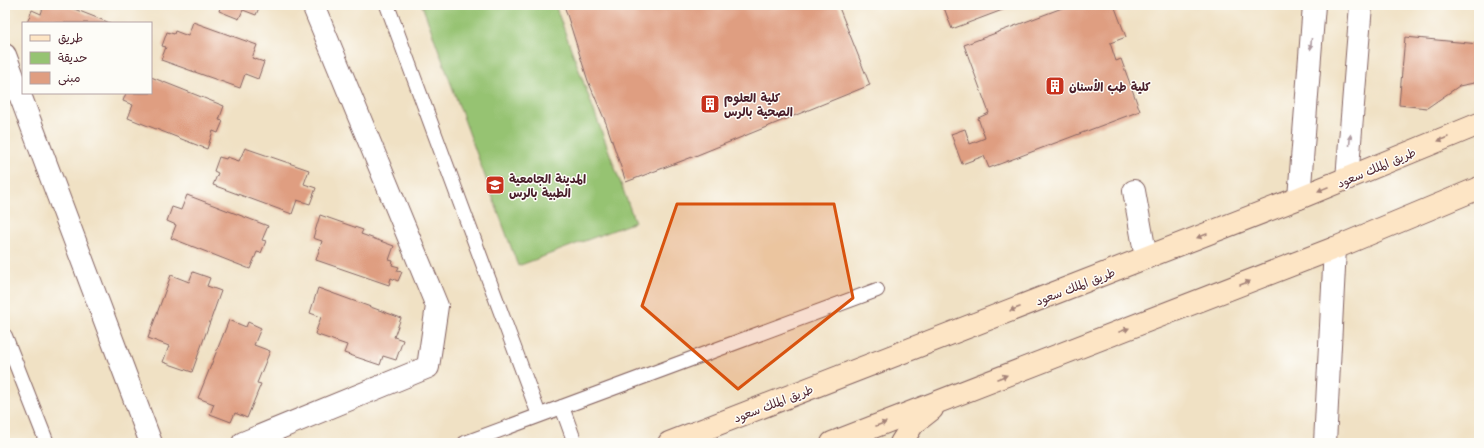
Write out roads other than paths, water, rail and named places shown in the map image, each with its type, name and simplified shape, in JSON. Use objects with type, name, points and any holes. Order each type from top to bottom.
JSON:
[{"type":"street","points":[[243,443],[428,367],[437,306],[313,5]]},
{"type":"street","points":[[1299,198],[1314,5]]},
{"type":"street","points":[[1347,179],[1361,5]]},
{"type":"street","points":[[5,55],[151,443]]},
{"type":"street","name":"طريق الملك سعود","points":[[669,443],[1299,198],[1479,124]]},
{"type":"street","points":[[832,443],[1335,248],[1479,188]]},
{"type":"street","points":[[1134,191],[1146,258]]},
{"type":"street","points":[[1325,443],[1335,248]]},
{"type":"street","points":[[901,443],[913,424],[945,399]]},
{"type":"lane","points":[[387,5],[539,416]]},
{"type":"lane","points":[[465,443],[877,290]]},
{"type":"lane","points":[[5,336],[47,443]]},
{"type":"lane","points":[[562,407],[576,443]]},
{"type":"place","name":"كلية طب الأسنان","points":[[1055,86]]},
{"type":"place","name":"كلية العلوم الصحية بالرس","points":[[710,104]]},
{"type":"place","name":"المدينة الجامعية الطبية بالرس","points":[[495,185]]}]
